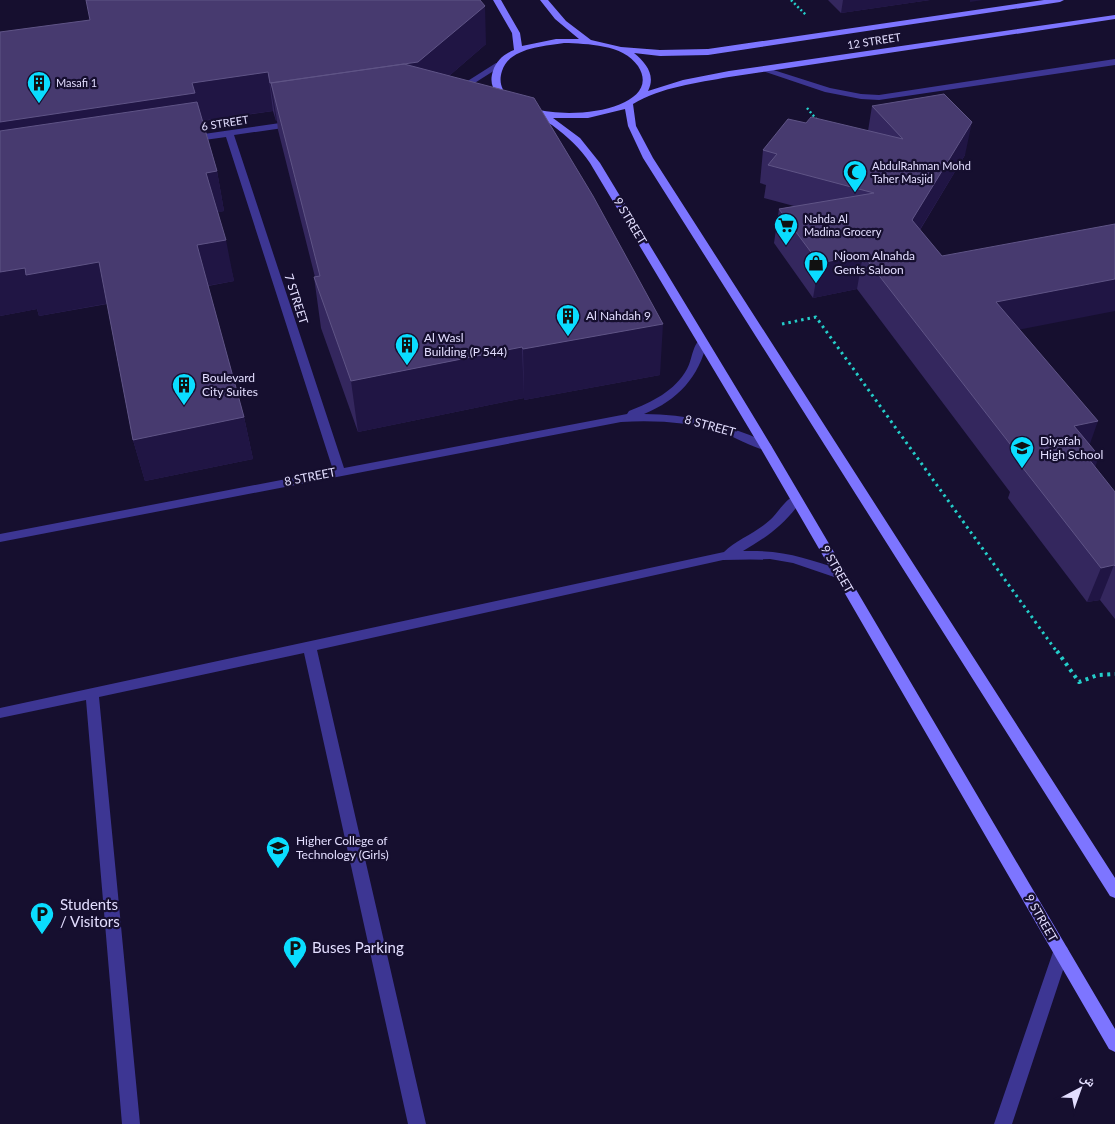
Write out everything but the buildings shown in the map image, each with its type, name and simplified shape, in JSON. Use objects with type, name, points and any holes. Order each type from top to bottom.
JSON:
[{"type":"street","points":[[498,0],[516,33],[518,51]]},
{"type":"street","points":[[544,0],[554,15],[567,28],[590,42]]},
{"type":"street","name":"12 STREET","points":[[619,50],[660,53],[716,51],[1060,0]]},
{"type":"street","name":"12 STREET","points":[[639,96],[682,83],[761,69],[1115,17]]},
{"type":"street","points":[[452,93],[500,65],[518,51],[539,44],[564,41],[590,42],[619,50],[633,57],[643,66],[647,76],[646,86],[639,96],[629,104],[596,114],[556,115],[537,112],[519,106],[502,105]]},
{"type":"street","points":[[761,69],[790,77],[828,92],[870,99],[1115,62]]},
{"type":"street","points":[[500,65],[495,79],[498,86],[502,94],[519,106]]},
{"type":"street","points":[[629,104],[632,126],[638,142],[759,329],[1115,891]]},
{"type":"street","name":"9 STREET","points":[[537,112],[566,130],[588,151],[766,447],[1115,1044]]},
{"type":"street","name":"6 STREET","points":[[181,140],[307,122]]},
{"type":"street","name":"7 STREET","points":[[229,133],[339,471]]},
{"type":"street","name":"8 STREET","points":[[621,418],[664,400],[680,387],[699,358],[702,342]]},
{"type":"street","name":"8 STREET","points":[[0,538],[621,418],[670,417],[694,420],[743,436],[766,447]]},
{"type":"street","points":[[723,556],[747,544],[768,530],[784,515],[796,499]]},
{"type":"street","points":[[0,713],[723,556],[746,554],[786,558],[818,565],[840,574]]},
{"type":"street","points":[[309,646],[418,1124]]},
{"type":"street","points":[[92,693],[131,1124]]},
{"type":"street","points":[[1003,1124],[1061,952]]},
{"type":"path","points":[[759,329],[816,318],[1079,682],[1098,675],[1115,674]]},
{"type":"place","name":"Masafi 1","points":[[39,104]]},
{"type":"place","name":"AbdulRahman Mohd Taher Masjid","points":[[855,193]]},
{"type":"place","name":"Nahda Al Madina Grocery","points":[[786,246]]},
{"type":"place","name":"Njoom Alnahda Gents Saloon","points":[[816,284]]},
{"type":"place","name":"Al Nahdah 9","points":[[568,337]]},
{"type":"place","name":"Al Wasl Building (P 544)","points":[[407,366]]},
{"type":"place","name":"Boulevard City Suites","points":[[184,406]]},
{"type":"place","name":"Diyafah High School","points":[[1022,469]]},
{"type":"place","name":"Higher College of Technology (Girls)","points":[[278,869]]},
{"type":"place","name":"Students / Visitors","points":[[42,935]]},
{"type":"place","name":"Buses Parking","points":[[295,969]]}]
